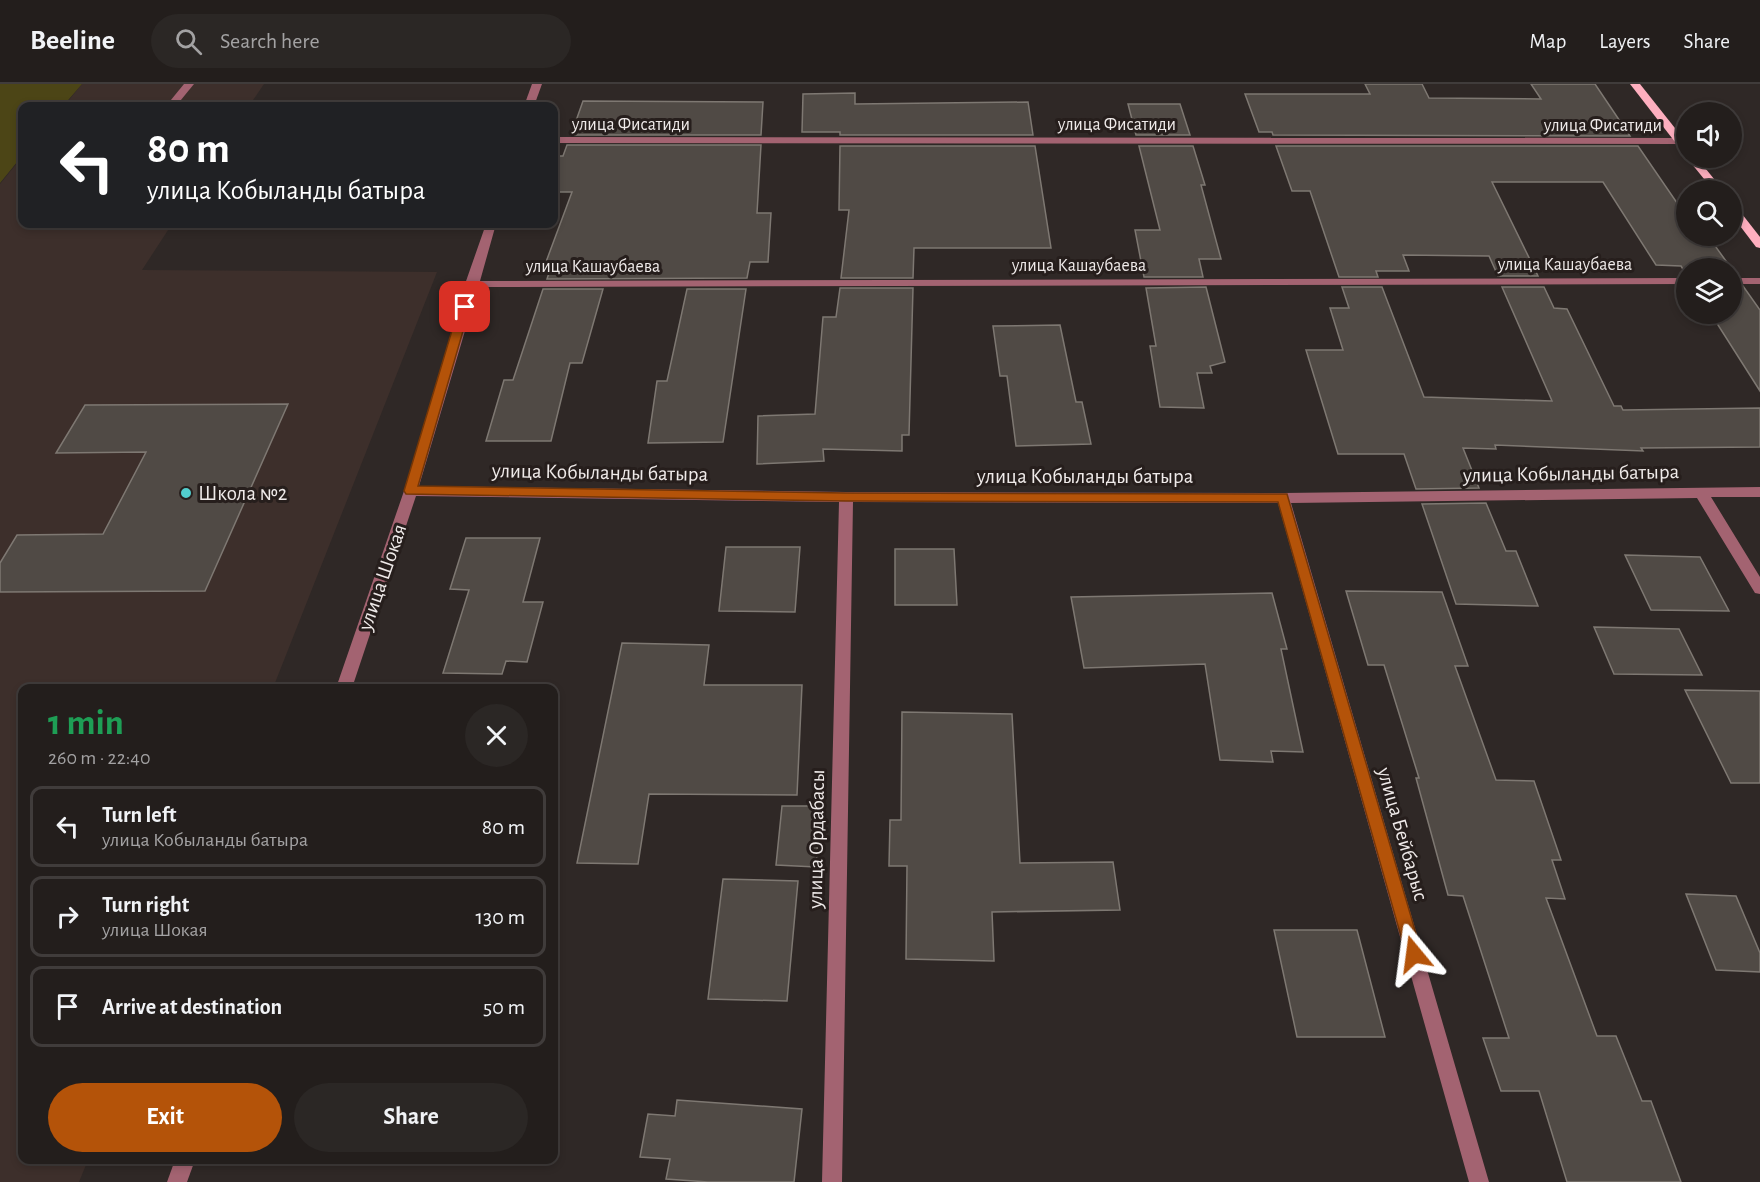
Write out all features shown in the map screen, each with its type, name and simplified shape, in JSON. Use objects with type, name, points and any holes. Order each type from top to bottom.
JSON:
[{"type":"main road","points":[[1635,84],[1676,136]]},
{"type":"main road","points":[[1700,168],[1710,180]]},
{"type":"main road","points":[[1742,221],[1760,245]]},
{"type":"street","points":[[174,102],[189,84]]},
{"type":"street","points":[[530,102],[537,84]]},
{"type":"street","name":"улица Фисатиди","points":[[558,140],[1676,145]]},
{"type":"street","name":"улица Шокая","points":[[345,684],[411,491],[471,284],[490,228]]},
{"type":"street","name":"улица Кашаубаева","points":[[471,284],[1676,281]]},
{"type":"street","points":[[1742,281],[1760,281]]},
{"type":"street","name":"улица Кобыланды батыра","points":[[411,491],[846,497],[1283,498],[1760,492]]},
{"type":"street","points":[[1701,493],[1760,589]]},
{"type":"street","name":"улица Ордабасы","points":[[832,1182],[846,497]]},
{"type":"street","name":"улица Бейбарыс","points":[[1283,498],[1479,1182]]},
{"type":"street","points":[[177,1182],[184,1164]]},
{"type":"shaded area","points":[[0,84],[82,84],[66,102],[18,102],[18,161],[0,183]]},
{"type":"shaded area","points":[[82,84],[264,84],[252,102],[67,102]]},
{"type":"shaded area","points":[[18,162],[18,228],[169,228],[142,270],[437,272],[275,684],[18,684],[18,1164],[86,1164],[79,1182],[0,1182],[0,184]]},
{"type":"building","points":[[1365,84],[1422,84],[1429,98],[1541,99],[1531,84],[1595,84],[1630,136],[1273,135],[1272,132],[1259,132],[1245,94],[1370,94]]},
{"type":"building","points":[[855,93],[855,104],[1028,102],[1033,135],[840,135],[840,132],[802,132],[803,94]]},
{"type":"building","points":[[583,101],[763,102],[761,135],[571,135]]},
{"type":"building","points":[[1128,104],[1180,104],[1190,135],[1136,135]]},
{"type":"building","points":[[567,145],[761,145],[757,213],[771,213],[768,262],[750,262],[747,278],[547,279],[550,270],[543,270],[572,192],[558,192],[558,156],[563,156]]},
{"type":"building","points":[[840,146],[1035,146],[1051,248],[914,248],[913,278],[841,278],[849,210],[839,210]]},
{"type":"building","points":[[1139,146],[1193,146],[1205,185],[1201,185],[1221,259],[1199,259],[1203,277],[1144,277],[1135,230],[1160,230]]},
{"type":"building","points":[[1276,146],[1638,146],[1676,201],[1676,246],[1715,246],[1724,258],[1676,258],[1676,266],[1656,265],[1603,182],[1492,182],[1538,276],[1498,276],[1489,256],[1403,255],[1409,271],[1376,271],[1378,277],[1339,277],[1310,191],[1292,191]]},
{"type":"building","points":[[1742,286],[1760,310],[1760,391],[1717,324],[1742,324]]},
{"type":"building","points":[[1206,287],[1225,362],[1210,366],[1212,373],[1197,373],[1204,408],[1160,407],[1150,346],[1156,346],[1146,288]]},
{"type":"building","points":[[1342,287],[1382,287],[1424,397],[1552,401],[1502,287],[1544,287],[1554,308],[1567,309],[1614,406],[1621,406],[1623,410],[1760,408],[1760,447],[1641,448],[1643,451],[1495,445],[1496,449],[1463,448],[1479,488],[1416,489],[1404,454],[1338,454],[1306,350],[1343,350],[1330,308],[1349,308]]},
{"type":"building","points":[[840,288],[913,288],[909,435],[902,435],[902,451],[823,449],[824,461],[757,464],[758,416],[815,414],[823,317],[836,317]]},
{"type":"building","points":[[543,289],[603,289],[582,363],[570,363],[551,441],[486,441],[504,380],[513,380]]},
{"type":"building","points":[[687,289],[746,289],[723,442],[648,443],[657,381],[667,381]]},
{"type":"building","points":[[1060,325],[1076,402],[1082,402],[1091,444],[1016,446],[1007,376],[1000,376],[993,326]]},
{"type":"building","name":"Школа №2","points":[[288,404],[205,591],[0,592],[0,563],[17,535],[103,534],[146,452],[56,453],[85,405]]},
{"type":"building","points":[[1486,503],[1506,551],[1516,551],[1538,606],[1456,604],[1422,504]]},
{"type":"building","points":[[466,538],[540,538],[523,602],[543,602],[527,662],[506,661],[502,674],[443,673],[469,590],[450,589]]},
{"type":"building","points":[[726,547],[800,547],[795,612],[719,611]]},
{"type":"building","points":[[895,549],[954,549],[957,605],[895,605]]},
{"type":"building","points":[[1625,555],[1700,557],[1729,611],[1651,610]]},
{"type":"building","points":[[1346,591],[1442,592],[1468,666],[1455,666],[1496,780],[1534,781],[1561,860],[1552,860],[1565,899],[1546,898],[1597,1036],[1616,1036],[1642,1101],[1651,1101],[1681,1182],[1567,1182],[1539,1091],[1501,1091],[1483,1038],[1509,1038],[1463,896],[1448,895],[1416,778],[1419,778],[1384,665],[1368,665]]},
{"type":"building","points":[[1272,593],[1287,649],[1281,649],[1303,752],[1271,751],[1273,762],[1220,760],[1205,664],[1084,668],[1071,597]]},
{"type":"building","points":[[1594,627],[1679,629],[1702,675],[1614,674]]},
{"type":"building","points":[[622,643],[709,645],[704,685],[802,685],[797,795],[649,794],[638,864],[577,863]]},
{"type":"building","points":[[1685,690],[1760,691],[1760,783],[1731,783]]},
{"type":"building","points":[[902,712],[1012,714],[1020,863],[1113,862],[1120,910],[992,912],[994,961],[906,959],[907,866],[889,866],[890,820],[901,820]]},
{"type":"building","points":[[782,806],[820,806],[816,867],[776,865]]},
{"type":"building","points":[[723,879],[798,881],[787,1001],[708,999]]},
{"type":"building","points":[[1686,894],[1736,896],[1760,953],[1760,972],[1716,970]]},
{"type":"building","points":[[1274,930],[1357,930],[1385,1037],[1297,1037]]},
{"type":"building","points":[[677,1100],[802,1109],[794,1182],[708,1182],[666,1179],[670,1159],[640,1157],[648,1114],[675,1116]]},
{"type":"place","name":"Школа №2","points":[[186,493]]},
{"type":"route","points":[[465,307],[411,491],[846,497],[1283,498],[1414,954]]}]
